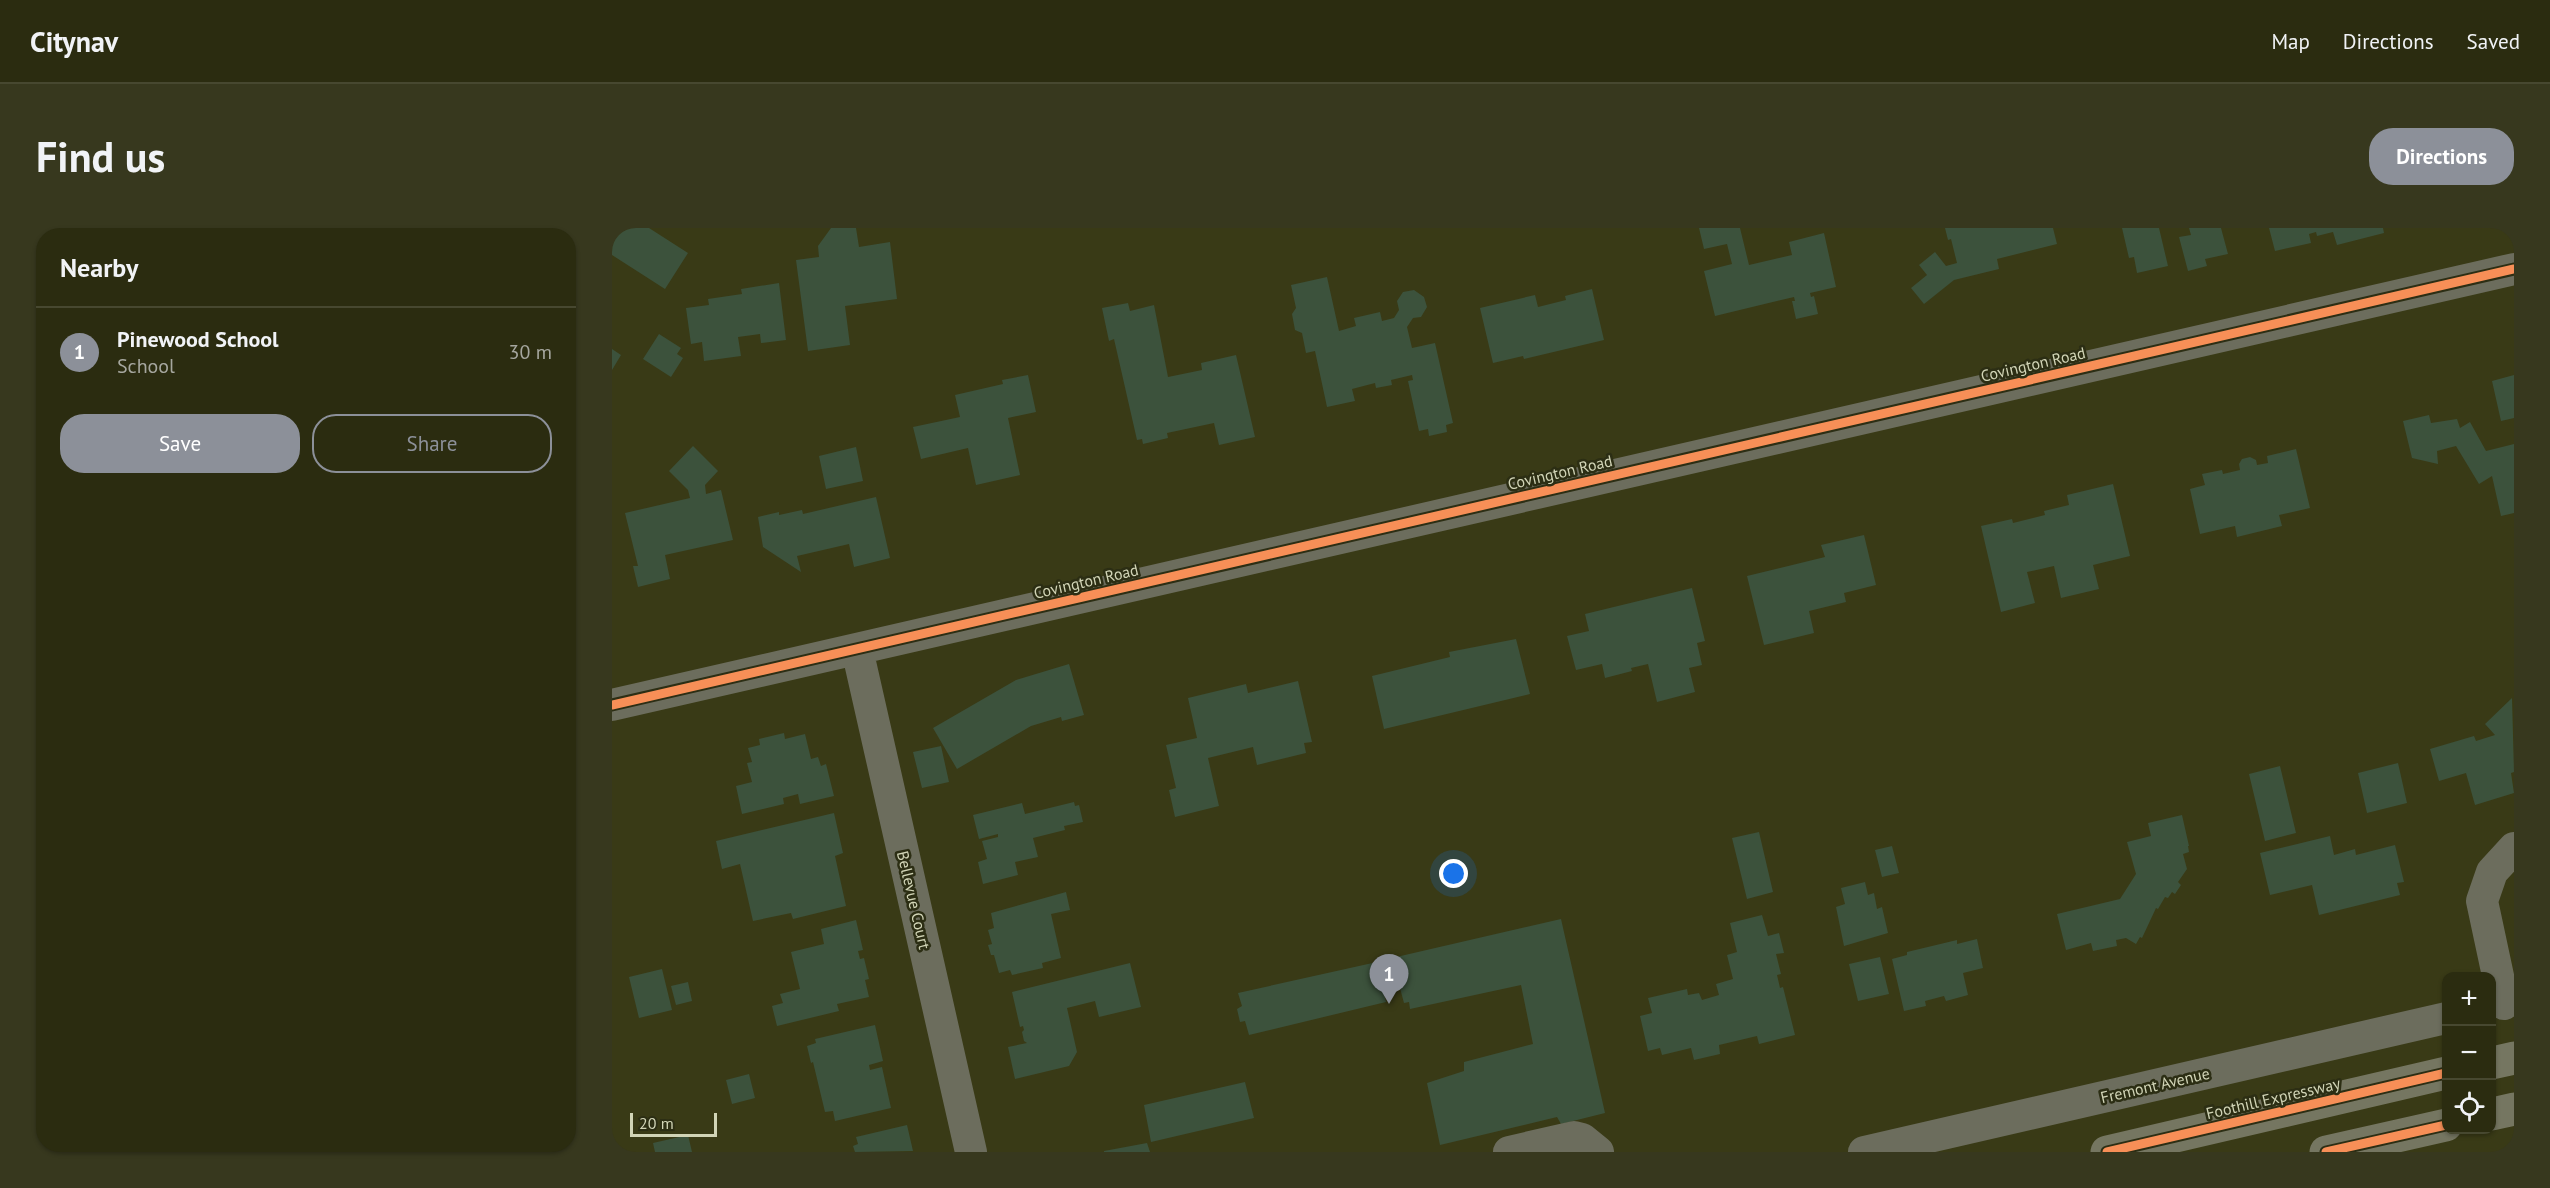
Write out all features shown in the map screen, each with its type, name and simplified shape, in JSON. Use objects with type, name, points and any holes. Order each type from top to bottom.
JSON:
[{"type":"highway","points":[[2496,1062],[2514,1058]]},
{"type":"highway","name":"Foothill Expressway","points":[[2107,1152],[2442,1074]]},
{"type":"highway","points":[[2496,1113],[2514,1109]]},
{"type":"highway","points":[[2326,1152],[2442,1126]]},
{"type":"street","name":"Covington Road","points":[[612,705],[2514,269]]},
{"type":"street","name":"Bellevue Court","points":[[857,649],[971,1152]]},
{"type":"street","points":[[2503,1005],[2482,901],[2492,872],[2514,848]]},
{"type":"street","name":"Fremont Avenue","points":[[1864,1152],[2442,1019]]},
{"type":"street","points":[[1509,1152],[1574,1137],[1582,1139],[1598,1152]]},
{"type":"building","points":[[612,228],[649,228],[688,253],[665,289],[612,255]]},
{"type":"building","points":[[831,228],[856,228],[859,247],[890,242],[897,299],[845,306],[850,345],[808,351],[796,260],[819,257],[818,246]]},
{"type":"building","points":[[1699,228],[1740,228],[1749,265],[1792,255],[1789,242],[1824,233],[1836,287],[1810,293],[1811,297],[1814,296],[1818,314],[1796,319],[1792,301],[1795,301],[1794,297],[1715,316],[1704,271],[1732,264],[1727,244],[1704,249]]},
{"type":"building","points":[[1945,228],[2053,228],[2057,244],[1997,259],[1999,269],[1954,280],[1924,304],[1911,288],[1927,275],[1919,265],[1935,252],[1946,266],[1957,263],[1951,239],[1948,240]]},
{"type":"building","points":[[2122,228],[2159,228],[2168,266],[2137,273],[2134,257],[2129,258]]},
{"type":"building","points":[[2189,228],[2221,228],[2228,254],[2205,259],[2207,266],[2188,271],[2179,237],[2191,235]]},
{"type":"building","points":[[2269,228],[2383,228],[2384,233],[2337,245],[2333,232],[2317,236],[2316,232],[2309,234],[2311,243],[2275,251]]},
{"type":"building","points":[[1327,277],[1339,331],[1356,326],[1354,318],[1380,312],[1382,321],[1394,318],[1399,310],[1397,301],[1403,292],[1414,290],[1424,297],[1427,307],[1421,317],[1413,318],[1407,327],[1412,348],[1435,343],[1453,423],[1446,425],[1447,432],[1429,436],[1428,429],[1419,431],[1408,381],[1413,380],[1412,375],[1391,380],[1392,385],[1376,388],[1375,383],[1352,389],[1355,401],[1327,407],[1315,351],[1306,353],[1302,333],[1295,330],[1292,314],[1296,308],[1291,285]]},
{"type":"building","points":[[779,283],[786,340],[761,343],[760,334],[738,337],[741,356],[704,361],[702,342],[691,344],[686,308],[709,305],[708,299],[742,294],[741,289]]},
{"type":"building","points":[[1592,289],[1604,340],[1524,359],[1523,356],[1493,363],[1480,308],[1535,295],[1538,307],[1566,300],[1565,296]]},
{"type":"building","points":[[1128,303],[1130,311],[1154,305],[1168,377],[1202,370],[1201,363],[1236,355],[1255,437],[1219,445],[1214,423],[1167,433],[1168,438],[1143,444],[1142,439],[1137,440],[1114,339],[1109,341],[1102,308]]},
{"type":"building","points":[[659,334],[681,348],[677,354],[683,358],[671,377],[643,359]]},
{"type":"building","points":[[612,349],[621,355],[612,370]]},
{"type":"building","points":[[1028,375],[1036,412],[1008,418],[1020,475],[976,485],[968,448],[921,459],[913,427],[960,417],[955,395],[1003,384],[1002,380]]},
{"type":"building","points":[[2514,375],[2514,418],[2501,421],[2492,381]]},
{"type":"building","points":[[2429,415],[2431,423],[2457,419],[2460,428],[2470,422],[2486,451],[2514,444],[2514,513],[2501,516],[2492,476],[2479,484],[2456,446],[2437,451],[2438,464],[2412,458],[2403,421]]},
{"type":"building","points":[[693,446],[718,471],[705,485],[706,494],[721,490],[733,540],[665,555],[670,579],[638,587],[633,566],[638,566],[625,513],[690,498],[688,490],[669,471]]},
{"type":"building","points":[[856,447],[863,481],[826,489],[819,456]]},
{"type":"building","points":[[2296,449],[2310,508],[2279,515],[2282,526],[2237,537],[2235,526],[2200,534],[2190,489],[2205,485],[2202,474],[2222,470],[2223,474],[2240,470],[2239,464],[2242,459],[2250,457],[2256,460],[2257,465],[2268,463],[2267,456]]},
{"type":"building","points":[[2113,484],[2130,556],[2093,565],[2099,589],[2061,598],[2054,566],[2027,572],[2035,603],[2001,612],[1981,526],[2012,519],[2013,523],[2045,515],[2044,511],[2069,505],[2067,495]]},
{"type":"building","points":[[876,497],[890,558],[854,567],[849,544],[797,556],[801,572],[763,547],[758,517],[802,510],[803,514]]},
{"type":"building","points":[[1864,535],[1876,585],[1844,593],[1846,602],[1809,611],[1814,633],[1764,645],[1747,576],[1825,557],[1821,545]]},
{"type":"building","points":[[1692,588],[1705,641],[1697,643],[1702,665],[1689,668],[1695,692],[1657,702],[1648,664],[1605,678],[1602,664],[1576,670],[1567,636],[1589,631],[1585,614]]},
{"type":"building","points":[[1516,639],[1530,694],[1384,729],[1372,676],[1450,657],[1449,652]]},
{"type":"building","points":[[1069,664],[1084,715],[1062,721],[1061,717],[1031,726],[957,769],[933,728],[1016,680]]},
{"type":"building","points":[[1298,681],[1312,742],[1304,743],[1306,753],[1257,765],[1253,747],[1208,758],[1219,806],[1175,817],[1169,790],[1176,788],[1166,745],[1197,738],[1188,698],[1246,684],[1248,693]]},
{"type":"building","points":[[2512,698],[2514,772],[2511,773],[2514,793],[2475,805],[2466,773],[2439,781],[2430,749],[2474,736],[2476,741],[2495,735],[2485,724]]},
{"type":"building","points":[[784,733],[785,739],[805,734],[811,759],[818,757],[821,766],[826,764],[834,796],[800,804],[798,794],[783,798],[784,804],[742,814],[736,786],[752,782],[747,763],[752,762],[748,748],[760,745],[759,739]]},
{"type":"building","points":[[941,746],[949,782],[922,788],[913,752]]},
{"type":"building","points":[[2398,763],[2407,803],[2367,813],[2358,773]]},
{"type":"building","points":[[2280,766],[2296,833],[2265,841],[2249,774]]},
{"type":"building","points":[[1074,802],[1075,806],[1079,805],[1083,822],[1064,826],[1065,830],[1033,838],[1038,857],[1015,862],[1018,875],[983,884],[978,862],[987,859],[982,841],[998,837],[998,834],[979,839],[973,815],[1022,803],[1025,814]]},
{"type":"building","points":[[834,813],[843,853],[835,856],[846,906],[793,919],[791,913],[753,921],[740,864],[722,869],[716,841]]},
{"type":"building","points":[[2182,815],[2189,846],[2189,852],[2183,854],[2187,869],[2178,882],[2181,885],[2175,894],[2172,892],[2168,898],[2165,897],[2158,909],[2156,908],[2142,938],[2140,937],[2136,944],[2126,938],[2116,940],[2117,946],[2093,951],[2091,943],[2066,950],[2057,914],[2120,899],[2136,874],[2127,842],[2151,836],[2148,823]]},
{"type":"building","points":[[1759,832],[1773,892],[1747,899],[1732,838]]},
{"type":"building","points":[[2330,836],[2334,855],[2355,849],[2356,855],[2395,845],[2404,882],[2397,883],[2400,895],[2319,915],[2312,885],[2270,895],[2260,853]]},
{"type":"building","points":[[1892,846],[1899,873],[1882,877],[1875,850]]},
{"type":"building","points":[[1865,882],[1868,895],[1874,893],[1877,909],[1882,907],[1888,933],[1844,946],[1836,907],[1845,904],[1841,888]]},
{"type":"building","points":[[1066,892],[1070,910],[1051,914],[1061,958],[1042,963],[1043,968],[1012,975],[1010,970],[999,973],[994,955],[991,955],[988,945],[992,944],[988,930],[994,928],[991,913]]},
{"type":"building","points":[[1762,915],[1768,936],[1779,933],[1784,953],[1776,954],[1781,974],[1777,975],[1780,988],[1783,987],[1795,1035],[1759,1044],[1757,1036],[1719,1045],[1720,1054],[1694,1060],[1691,1048],[1662,1055],[1660,1048],[1648,1051],[1640,1016],[1652,1013],[1648,998],[1687,989],[1688,995],[1699,993],[1702,1000],[1719,995],[1716,984],[1733,979],[1727,955],[1737,952],[1730,923]]},
{"type":"building","points":[[1561,919],[1605,1113],[1561,1124],[1557,1117],[1440,1145],[1427,1083],[1464,1071],[1464,1062],[1533,1044],[1521,985],[1410,1009],[1409,1002],[1404,1003],[1392,958]]},
{"type":"building","points":[[856,920],[863,950],[858,951],[860,959],[864,958],[869,979],[865,980],[869,997],[837,1004],[839,1011],[777,1026],[772,1006],[783,1003],[780,994],[800,989],[791,952],[824,944],[821,929]]},
{"type":"building","points":[[1977,939],[1983,968],[1963,973],[1968,995],[1946,1001],[1944,996],[1925,1001],[1926,1006],[1904,1011],[1892,959],[1907,955],[1907,952],[1957,940],[1957,944]]},
{"type":"building","points":[[1880,957],[1889,994],[1858,1001],[1849,964]]},
{"type":"building","points":[[1377,962],[1386,1002],[1249,1035],[1245,1021],[1240,1022],[1237,1009],[1242,1006],[1238,993]]},
{"type":"building","points":[[1130,963],[1141,1007],[1099,1017],[1095,1001],[1067,1008],[1077,1052],[1069,1066],[1015,1079],[1008,1047],[1027,1043],[1024,1041],[1022,1032],[1024,1030],[1023,1026],[1020,1027],[1012,992]]},
{"type":"building","points":[[662,969],[672,1010],[639,1018],[629,977]]},
{"type":"building","points":[[688,982],[692,1001],[676,1005],[671,986]]},
{"type":"building","points":[[875,1025],[883,1061],[869,1065],[870,1070],[882,1067],[891,1108],[835,1121],[833,1111],[825,1112],[807,1046],[816,1043],[815,1039]]},
{"type":"building","points":[[749,1074],[755,1098],[732,1104],[726,1080]]},
{"type":"building","points":[[1245,1082],[1254,1118],[1151,1142],[1144,1105]]},
{"type":"building","points":[[907,1125],[913,1151],[855,1152],[853,1146],[858,1144],[856,1137]]},
{"type":"building","points":[[688,1135],[692,1152],[655,1152],[653,1143]]},
{"type":"building","points":[[1147,1143],[1150,1152],[1104,1152],[1104,1151]]},
{"type":"cycle path","points":[[612,705],[2514,269]]},
{"type":"cycle path","points":[[2107,1152],[2442,1074]]},
{"type":"cycle path","points":[[2326,1152],[2442,1126]]},
{"type":"place","name":"Pinewood School","points":[[1389,1004]]}]
